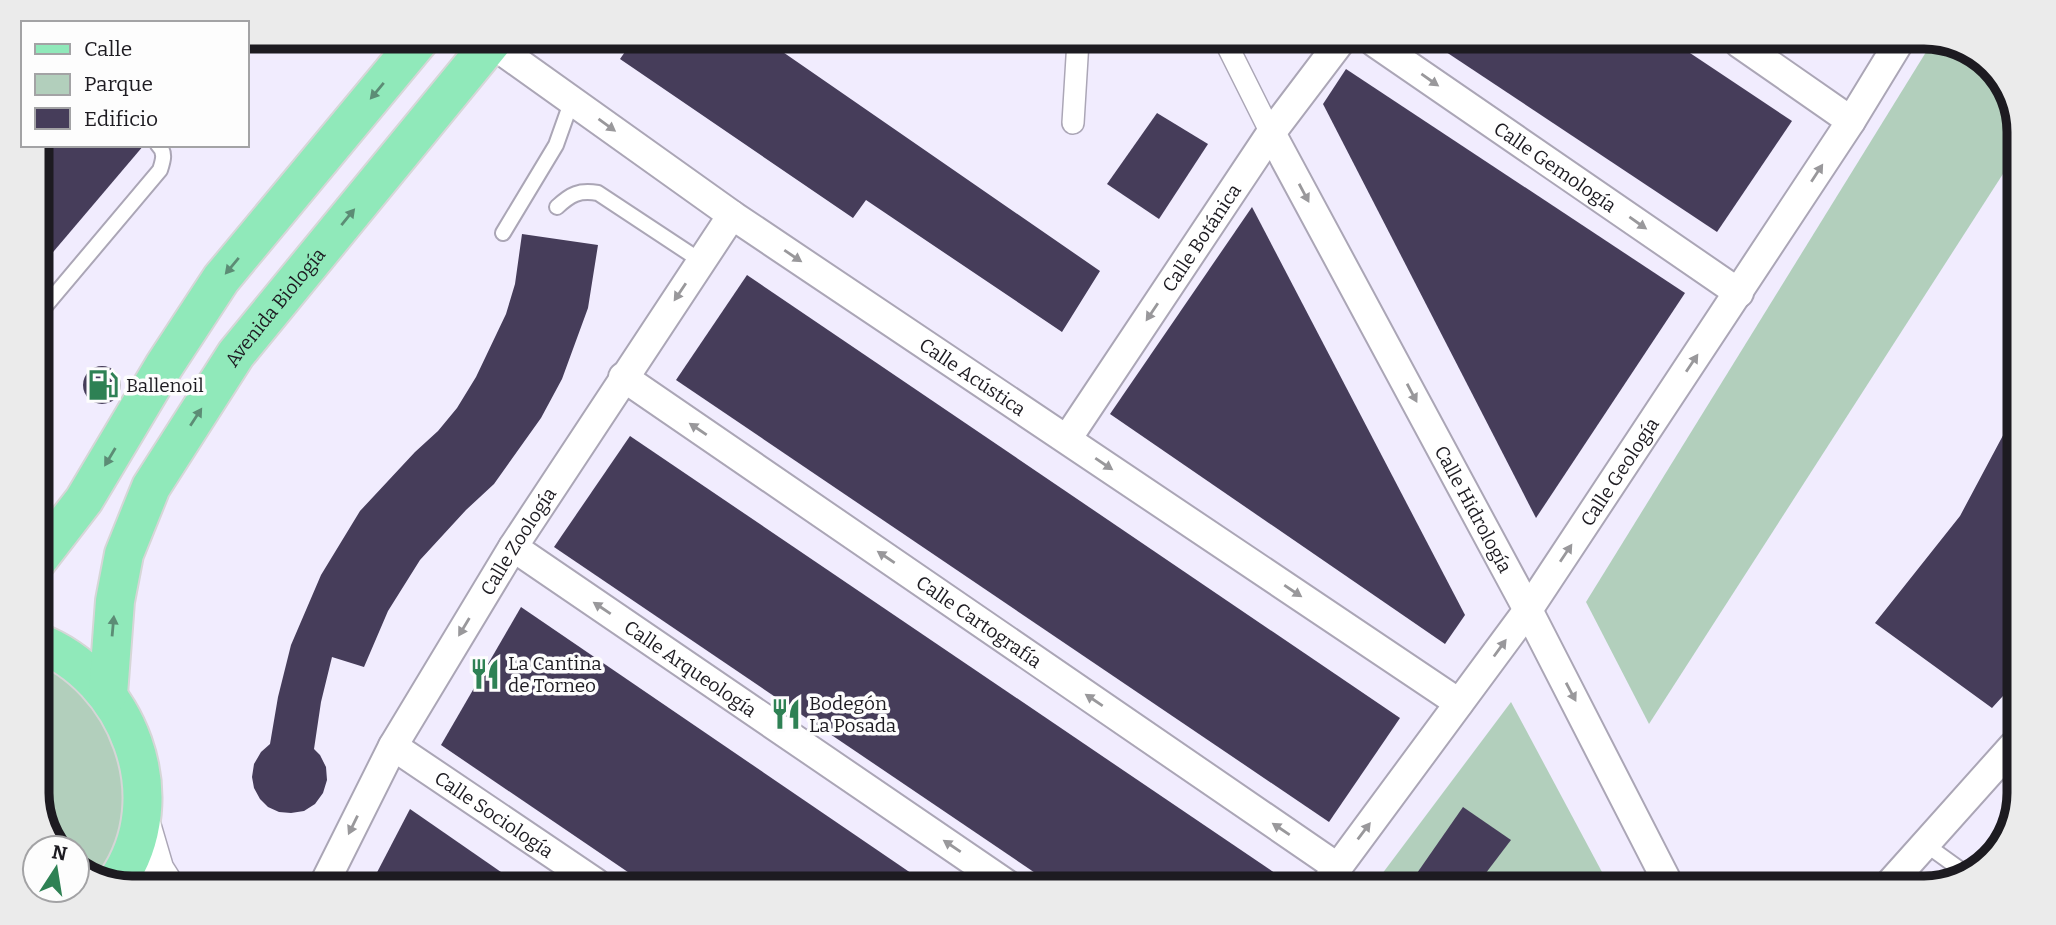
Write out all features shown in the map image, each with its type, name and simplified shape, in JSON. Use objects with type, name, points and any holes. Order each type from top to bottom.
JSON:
[{"type":"main road","points":[[49,545],[84,500],[164,366],[221,279],[412,49]]},
{"type":"main road","name":"Avenida Biología","points":[[107,694],[115,601],[124,554],[152,487],[236,354],[486,49]]},
{"type":"main road","points":[[49,648],[71,660],[91,676],[107,694],[120,712],[137,753],[143,797],[141,819],[134,847],[120,875]]},
{"type":"street","name":"Calle Acústica","points":[[505,49],[732,215],[1459,703]]},
{"type":"street","points":[[1073,123],[1078,49]]},
{"type":"street","points":[[1230,49],[1271,133]]},
{"type":"street","name":"Calle Botánica","points":[[1067,439],[1271,133],[1335,49]]},
{"type":"street","name":"Calle Gemología","points":[[1384,49],[1739,293]]},
{"type":"street","points":[[1748,49],[1851,121]]},
{"type":"street","name":"Calle Geología","points":[[1331,876],[1528,610],[1739,293],[1895,49]]},
{"type":"street","name":"Calle Hidrología","points":[[1271,133],[1528,610],[1664,876]]},
{"type":"street","name":"Calle Zoología","points":[[328,876],[393,746],[513,547],[622,377],[732,215]]},
{"type":"street","name":"Calle Cartografía","points":[[622,377],[1331,876]]},
{"type":"street","name":"Calle Arqueología","points":[[513,547],[996,876]]},
{"type":"street","name":"Calle Sociología","points":[[393,746],[586,876]]},
{"type":"street","points":[[1897,876],[2007,753]]},
{"type":"street","points":[[141,819],[160,876]]},
{"type":"lane","points":[[503,233],[556,145],[572,100]]},
{"type":"lane","points":[[49,302],[160,170],[163,159],[160,147]]},
{"type":"lane","points":[[557,207],[571,194],[598,192],[701,261]]},
{"type":"lane","points":[[1925,844],[1959,868]]},
{"type":"green space","points":[[1928,49],[1956,55],[1975,66],[1990,81],[2001,100],[2007,126],[2007,168],[1649,724],[1586,602]]},
{"type":"green space","points":[[49,654],[130,732],[118,874],[91,866],[91,834],[60,834],[53,820],[49,799]]},
{"type":"green space","points":[[1511,702],[1604,876],[1380,876]]},
{"type":"building","points":[[627,49],[778,49],[1100,271],[1062,332],[866,200],[853,218],[620,59]]},
{"type":"building","points":[[1442,49],[1684,49],[1792,121],[1717,232]]},
{"type":"building","points":[[1346,69],[1685,293],[1536,518],[1323,104]]},
{"type":"building","points":[[1157,113],[1208,144],[1159,219],[1107,184]]},
{"type":"building","points":[[49,147],[142,147],[49,257]]},
{"type":"building","points":[[1252,207],[1465,615],[1445,644],[1110,414]]},
{"type":"building","points":[[522,234],[598,245],[588,308],[562,379],[541,418],[494,484],[420,560],[388,611],[364,667],[332,657],[321,702],[314,749],[326,767],[327,780],[323,793],[315,804],[304,811],[279,812],[260,799],[252,777],[254,764],[270,744],[291,645],[321,575],[360,511],[438,431],[457,408],[476,377],[506,314],[515,284]]},
{"type":"building","points":[[747,275],[1400,718],[1329,822],[676,380]]},
{"type":"building","name":"Ballenoil","points":[[102,366],[116,371],[121,385],[116,399],[102,404],[88,399],[83,385],[88,371]]},
{"type":"building","points":[[2007,428],[2007,692],[1992,708],[1875,623],[1960,516]]},
{"type":"building","points":[[630,436],[1279,876],[1040,876],[554,547]]},
{"type":"building","points":[[521,607],[915,876],[634,876],[441,745]]},
{"type":"building","points":[[1463,807],[1511,840],[1484,876],[1415,876]]},
{"type":"building","points":[[410,809],[507,876],[375,876]]},
{"type":"place","name":"Ballenoil","points":[[103,385]]},
{"type":"place","name":"La Cantina de Torneo","points":[[485,674]]},
{"type":"place","name":"Bodegón La Posada","points":[[786,714]]}]
